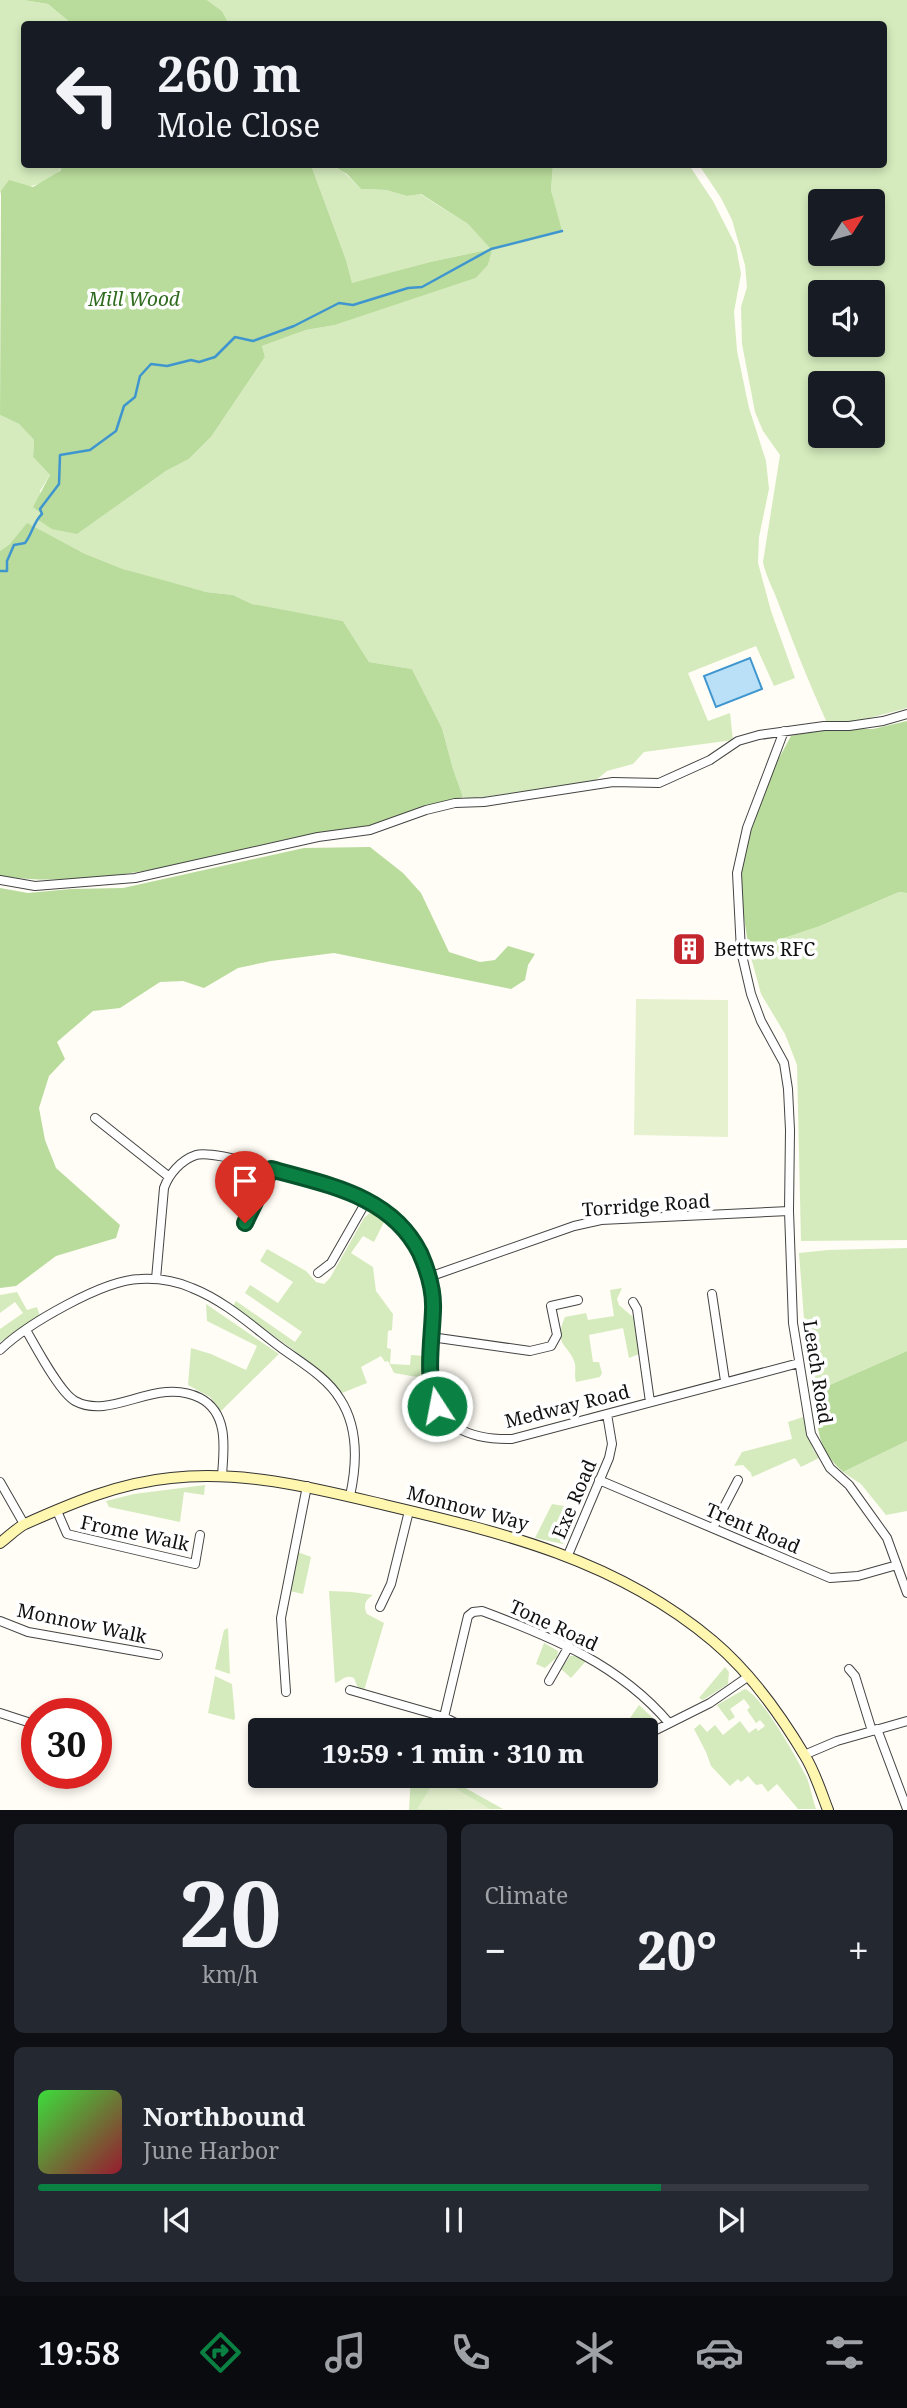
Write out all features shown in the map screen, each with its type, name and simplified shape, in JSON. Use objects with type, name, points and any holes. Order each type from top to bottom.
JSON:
[{"type":"street","points":[[0,880],[35,886],[135,878],[318,837],[370,830],[426,810],[455,803],[484,802],[613,782],[659,783],[710,760],[738,741],[784,731],[860,724],[907,714]]},
{"type":"street","name":"Leach Road","points":[[784,731],[747,828],[737,873],[741,951],[751,994],[761,1021],[784,1063],[790,1130],[789,1211],[793,1323],[811,1434],[830,1468],[849,1485],[887,1538],[907,1593]]},
{"type":"street","points":[[95,1118],[168,1176],[164,1188],[156,1279]]},
{"type":"street","name":"Medway Road","points":[[168,1176],[188,1159],[207,1154],[231,1157],[330,1186],[367,1200],[403,1226],[429,1277],[433,1307],[430,1381],[432,1394],[449,1422],[468,1434],[491,1440],[512,1439],[799,1363]]},
{"type":"street","points":[[245,1223],[271,1169]]},
{"type":"street","points":[[317,1273],[331,1263],[367,1200]]},
{"type":"street","name":"Torridge Road","points":[[429,1277],[574,1226],[601,1220],[789,1211]]},
{"type":"street","points":[[0,1350],[26,1330],[106,1286],[122,1281],[156,1279],[192,1288],[223,1304],[316,1374],[336,1393],[351,1422],[355,1447],[350,1496]]},
{"type":"street","points":[[712,1294],[725,1381]]},
{"type":"street","points":[[431,1337],[530,1351],[551,1346],[557,1335],[551,1306],[578,1300]]},
{"type":"street","points":[[633,1302],[637,1310],[650,1402]]},
{"type":"street","points":[[26,1330],[54,1376],[70,1398],[77,1402],[101,1406],[172,1390],[206,1401],[219,1418],[225,1435],[222,1475]]},
{"type":"street","name":"Exe Road","points":[[568,1555],[600,1480],[612,1444],[607,1414]]},
{"type":"street","name":"Monnow Way","points":[[0,1543],[24,1524],[120,1487],[173,1478],[222,1475],[307,1486],[502,1534],[568,1555],[628,1582],[685,1619],[731,1657],[763,1693],[804,1755],[828,1810]]},
{"type":"street","name":"Trent Road","points":[[600,1480],[830,1578],[858,1576],[897,1565]]},
{"type":"street","points":[[713,1528],[738,1480]]},
{"type":"street","points":[[0,1482],[24,1524]]},
{"type":"street","points":[[285,1692],[281,1618],[307,1486]]},
{"type":"street","name":"Frome Walk","points":[[57,1511],[67,1534],[194,1564],[200,1535]]},
{"type":"street","points":[[380,1607],[391,1584],[409,1511]]},
{"type":"street","name":"Tone Road","points":[[444,1717],[465,1624],[473,1612],[482,1611],[569,1646],[596,1661],[654,1705],[669,1723]]},
{"type":"street","name":"Monnow Walk","points":[[0,1621],[28,1632],[158,1654]]},
{"type":"street","points":[[549,1681],[569,1646]]},
{"type":"street","points":[[849,1669],[855,1676],[874,1730],[907,1808]]},
{"type":"street","points":[[658,1729],[710,1703],[749,1676]]},
{"type":"street","points":[[350,1690],[444,1717]]},
{"type":"street","points":[[0,1713],[21,1720]]},
{"type":"street","points":[[804,1755],[837,1741],[907,1721]]},
{"type":"green space","points":[[0,0],[48,4],[68,21],[21,21],[21,168],[61,168],[44,182],[1,191],[0,195]]},
{"type":"green space","points":[[23,0],[207,0],[222,11],[227,21],[68,21],[48,4]]},
{"type":"green space","points":[[207,0],[907,0],[907,708],[858,721],[827,723],[763,562],[780,455],[763,431],[755,412],[742,344],[741,307],[747,287],[745,265],[732,220],[701,168],[887,168],[887,21],[227,21],[222,11]]},
{"type":"green space","name":"Mill Wood","points":[[62,168],[312,168],[352,283],[491,249],[468,224],[421,194],[407,196],[386,190],[361,189],[347,174],[336,168],[553,168],[551,190],[562,231],[492,249],[488,265],[476,278],[262,346],[265,357],[211,437],[189,459],[166,471],[77,534],[52,529],[37,519],[42,514],[33,507],[50,475],[33,457],[34,440],[19,424],[0,415],[1,191],[9,180],[33,187]]},
{"type":"green space","points":[[312,168],[339,170],[361,189],[386,190],[407,196],[420,194],[468,224],[492,249],[561,231],[551,190],[553,168],[691,168],[713,201],[736,246],[741,274],[734,312],[737,351],[749,408],[766,461],[769,489],[759,537],[758,563],[771,611],[795,678],[774,686],[756,646],[688,673],[708,721],[730,713],[733,740],[644,752],[633,764],[607,771],[595,781],[471,799],[463,797],[442,728],[412,669],[369,662],[343,621],[252,604],[233,595],[206,592],[165,582],[83,553],[10,544],[0,551],[0,415],[19,424],[34,440],[33,457],[50,475],[40,491],[42,514],[37,518],[78,533],[166,471],[189,459],[211,437],[265,357],[262,346],[476,278],[488,265],[491,249],[430,262],[352,284],[346,260]]},
{"type":"green space","points":[[27,523],[83,553],[123,569],[206,592],[233,595],[252,604],[343,621],[369,662],[412,669],[442,728],[463,797],[372,827],[298,837],[145,871],[73,879],[0,876],[0,551],[10,544]]},
{"type":"green space","points":[[907,721],[907,893],[899,892],[820,926],[749,950],[737,873],[747,828],[765,784],[791,736],[827,729],[873,729]]},
{"type":"green space","points":[[370,847],[403,873],[421,893],[449,952],[480,962],[495,960],[508,946],[535,954],[528,965],[525,980],[511,989],[334,953],[238,968],[204,988],[183,981],[160,982],[120,1008],[93,1011],[57,1042],[65,1059],[49,1076],[39,1108],[45,1140],[56,1168],[120,1225],[116,1238],[56,1256],[16,1286],[0,1288],[0,888],[28,893],[123,888],[304,848]]},
{"type":"green space","points":[[899,892],[907,893],[907,1240],[801,1241],[797,1065],[785,1034],[761,994],[749,950],[820,926]]},
{"type":"green space","points":[[636,999],[728,1000],[728,1137],[634,1135]]},
{"type":"green space","points":[[371,1212],[379,1214],[385,1220],[374,1242],[363,1236],[351,1253],[373,1267],[376,1291],[393,1314],[392,1330],[388,1331],[390,1364],[410,1365],[411,1355],[425,1356],[423,1378],[394,1373],[388,1361],[385,1362],[381,1356],[361,1367],[367,1383],[342,1393],[307,1360],[233,1306],[236,1301],[295,1342],[302,1332],[245,1293],[250,1285],[278,1303],[293,1282],[260,1261],[267,1249],[306,1271],[316,1282],[324,1284],[364,1218]]},
{"type":"green space","points":[[907,1248],[907,1351],[816,1391],[805,1332],[799,1253]]},
{"type":"green space","points":[[622,1288],[617,1299],[619,1305],[633,1317],[639,1354],[629,1358],[623,1328],[589,1335],[593,1362],[599,1362],[602,1373],[600,1377],[576,1382],[573,1357],[561,1340],[561,1327],[565,1317],[586,1313],[588,1320],[614,1316],[610,1290]]},
{"type":"green space","points":[[17,1292],[27,1310],[37,1307],[40,1316],[0,1342],[0,1329],[23,1313],[15,1302],[0,1313],[0,1295]]},
{"type":"green space","points":[[206,1304],[279,1354],[221,1411],[210,1397],[188,1385],[191,1348],[246,1370],[257,1346],[207,1321]]},
{"type":"green space","points":[[907,1351],[907,1441],[843,1472],[827,1454],[819,1435],[816,1391]]},
{"type":"green space","points":[[803,1417],[813,1449],[819,1458],[801,1467],[795,1458],[752,1477],[743,1465],[734,1466],[742,1452],[792,1439],[788,1422]]},
{"type":"green space","points":[[907,1441],[907,1511],[886,1515],[861,1484],[843,1472]]},
{"type":"green space","points":[[205,1485],[204,1495],[184,1492],[180,1522],[109,1507],[106,1501],[134,1494]]},
{"type":"green space","points":[[552,1504],[564,1506],[576,1513],[572,1530],[563,1544],[535,1538]]},
{"type":"green space","points":[[298,1552],[311,1557],[303,1594],[290,1591]]},
{"type":"green space","points":[[329,1591],[373,1595],[365,1606],[367,1614],[384,1623],[363,1694],[360,1693],[354,1678],[346,1677],[335,1683]]},
{"type":"green space","points":[[228,1628],[230,1674],[215,1669],[224,1630]]},
{"type":"green space","points":[[544,1643],[558,1651],[557,1657],[545,1668],[536,1664]]},
{"type":"green space","points":[[570,1656],[586,1661],[571,1678],[561,1669]]},
{"type":"green space","points":[[725,1667],[729,1672],[728,1684],[703,1700],[699,1698]]},
{"type":"green space","points":[[215,1676],[232,1684],[234,1720],[208,1713]]},
{"type":"green space","points":[[745,1689],[761,1704],[788,1744],[807,1778],[816,1809],[798,1809],[777,1784],[768,1792],[762,1784],[756,1785],[748,1776],[741,1782],[738,1779],[730,1786],[711,1766],[694,1729],[700,1724],[707,1732],[715,1725],[723,1735],[740,1721],[749,1733],[765,1726],[760,1720],[756,1723],[747,1710],[750,1707],[744,1699],[730,1709],[735,1717],[729,1721],[717,1705]]},
{"type":"green space","points":[[639,1705],[653,1718],[630,1718]]},
{"type":"green space","points":[[410,1788],[465,1788],[503,1809],[409,1810]]},
{"type":"green space","points":[[430,1788],[455,1788],[490,1809],[417,1809]]},
{"type":"water","points":[[750,658],[762,689],[716,707],[704,676]]},
{"type":"waterway","points":[[0,571],[7,571],[7,561],[14,545],[25,543],[42,514],[40,509],[59,484],[60,455],[90,450],[116,431],[124,406],[135,397],[140,376],[151,364],[167,366],[215,357],[235,337],[253,341],[294,326],[339,303],[353,305],[408,288],[422,287],[491,249],[562,231]]},
{"type":"place","name":"Bettws RFC","points":[[689,949]]},
{"type":"route","points":[[245,1223],[271,1169],[367,1200],[403,1226],[424,1262],[432,1292],[430,1381],[437,1406]]}]
